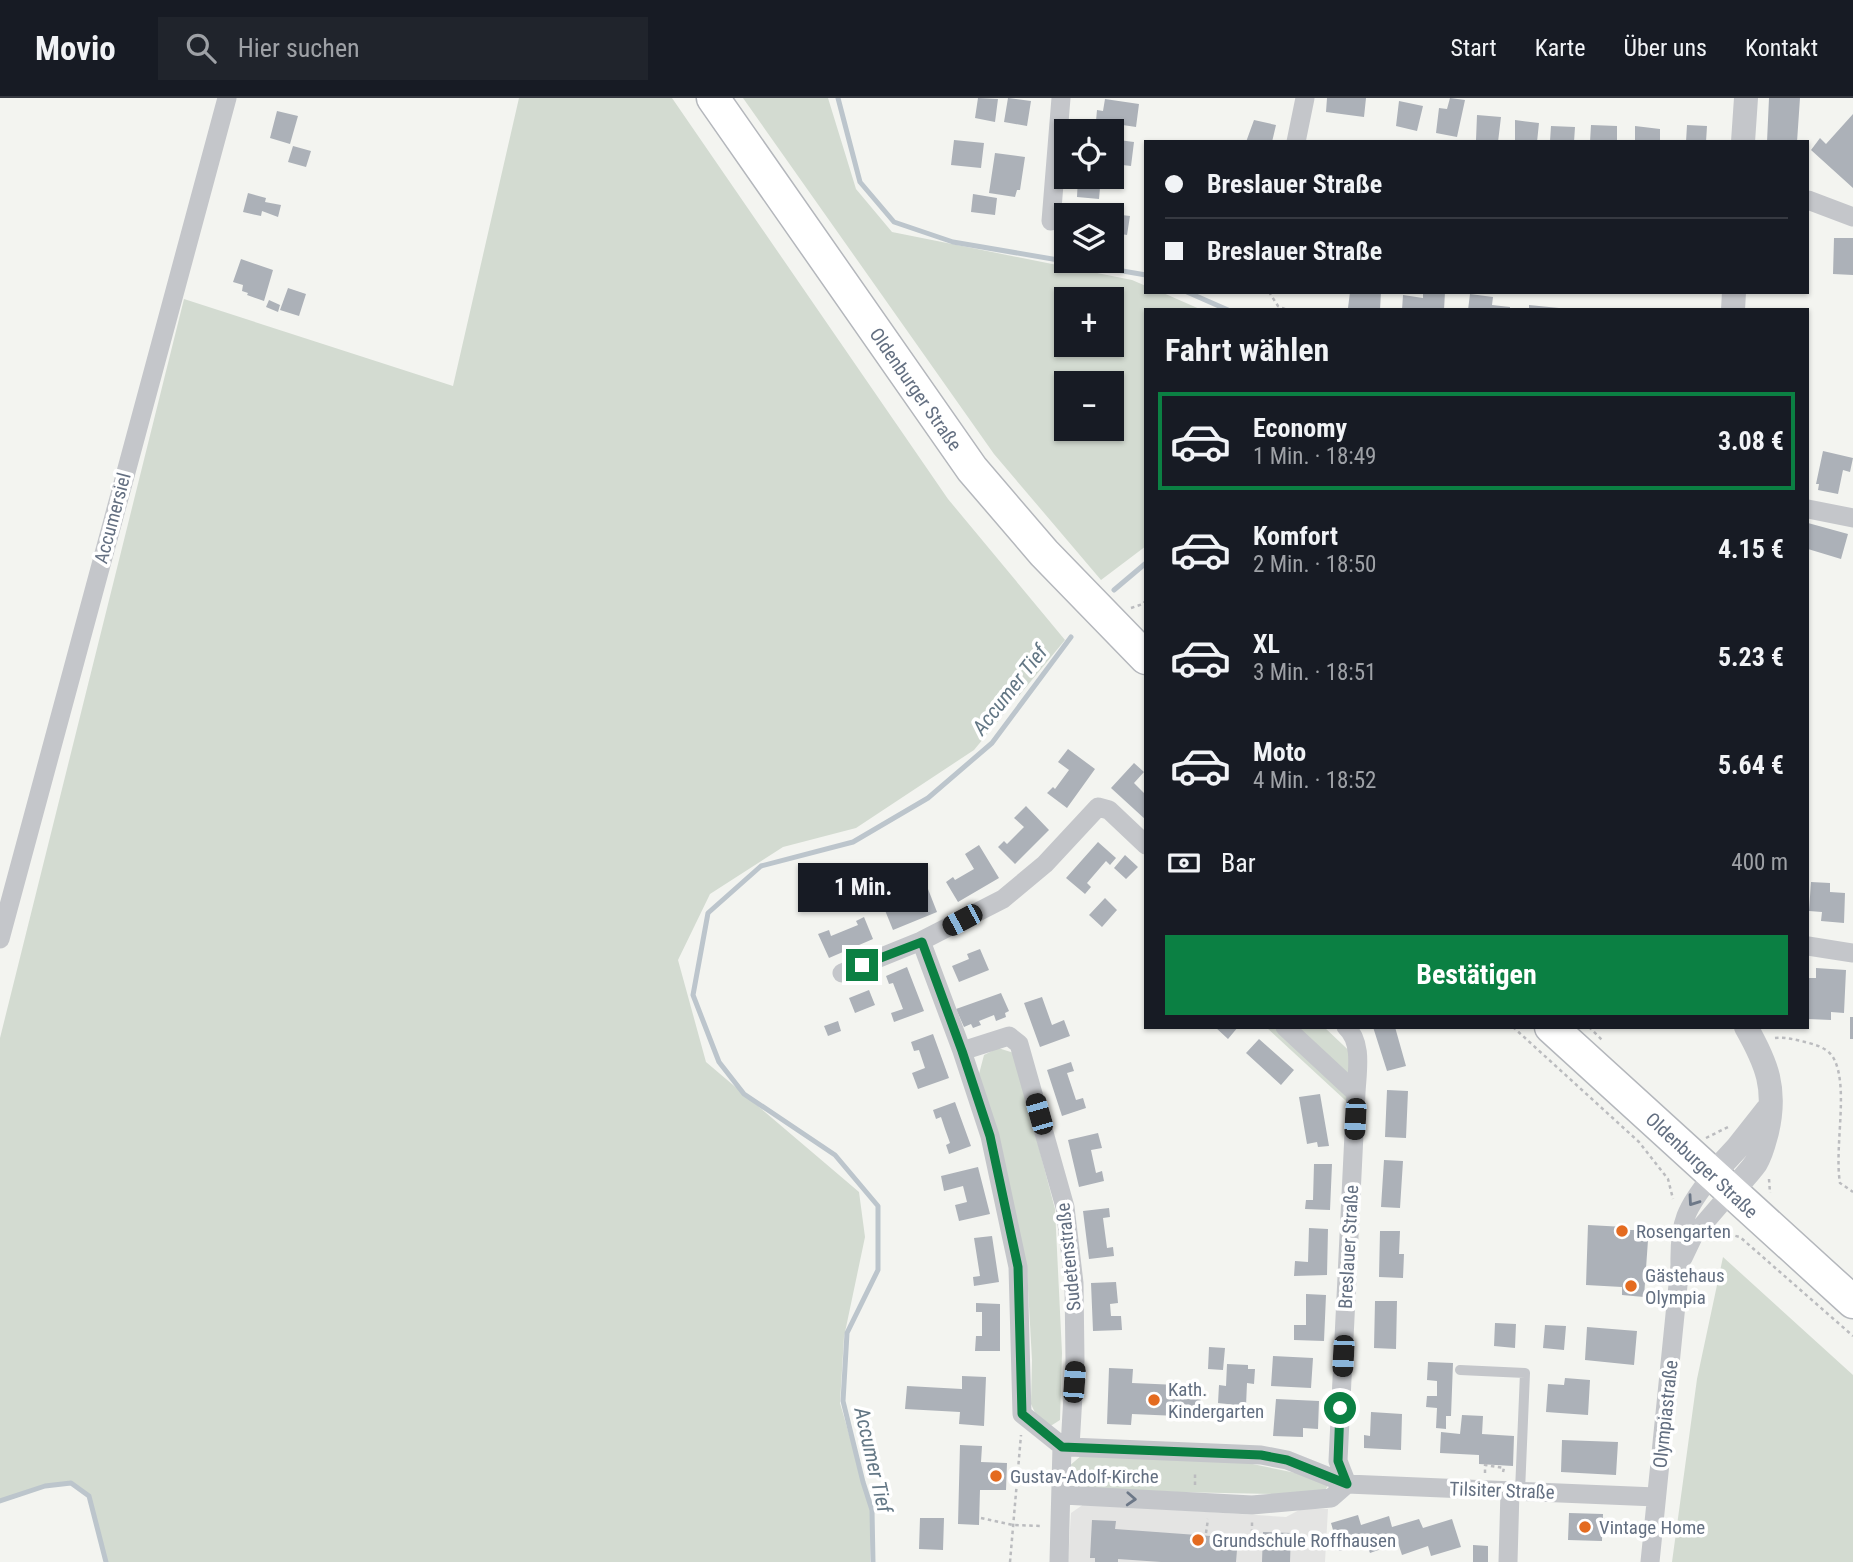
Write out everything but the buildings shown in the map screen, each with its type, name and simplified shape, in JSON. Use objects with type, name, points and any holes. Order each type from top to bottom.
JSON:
[{"type":"main road","name":"Oldenburger Straße","points":[[713,98],[972,469],[1044,553],[1144,655]]},
{"type":"main road","name":"Oldenburger Straße","points":[[1553,1029],[1853,1302]]},
{"type":"street","name":"Accumersiel","points":[[0,939],[227,98]]},
{"type":"street","points":[[1051,221],[1061,98]]},
{"type":"street","points":[[1296,140],[1305,98]]},
{"type":"street","points":[[1743,140],[1746,98]]},
{"type":"street","points":[[1809,200],[1853,217]]},
{"type":"street","points":[[1809,509],[1853,518]]},
{"type":"street","points":[[842,974],[922,942],[1003,899],[1045,864],[1098,807],[1109,810],[1144,843]]},
{"type":"street","points":[[922,942],[990,1136],[1018,1267],[1022,1414],[1066,1447],[1059,1562]]},
{"type":"street","points":[[1809,946],[1853,953]]},
{"type":"street","points":[[1287,1029],[1356,1093]]},
{"type":"street","name":"Breslauer Straße","points":[[1347,1484],[1338,1461],[1356,1093],[1357,1051],[1352,1032],[1348,1029]]},
{"type":"street","points":[[1722,1183],[1737,1148],[1771,1104],[1770,1078],[1747,1029]]},
{"type":"street","name":"Sudetenstraße","points":[[962,1051],[1009,1036],[1019,1044],[1065,1207],[1074,1283],[1075,1361],[1066,1447]]},
{"type":"street","name":"Olympiastraße","points":[[1650,1562],[1680,1265],[1681,1229],[1687,1208],[1722,1183]]},
{"type":"street","name":"Tilsiter Straße","points":[[1066,1447],[1261,1455],[1287,1460],[1347,1484],[1656,1497]]},
{"type":"street","name":"Tilsiter Straße","points":[[1063,1495],[1252,1505],[1331,1498],[1347,1484]]},
{"type":"street","points":[[1508,1562],[1515,1491]]},
{"type":"lane","points":[[1460,1370],[1525,1373],[1515,1491]]},
{"type":"path","points":[[1270,294],[1282,308]]},
{"type":"path","points":[[1127,609],[1144,603]]},
{"type":"path","points":[[1515,1029],[1639,1142],[1668,1179],[1674,1206]]},
{"type":"path","points":[[1771,1038],[1781,1037],[1817,1045],[1833,1057],[1840,1084],[1837,1164],[1840,1183],[1853,1192]]},
{"type":"path","points":[[1709,1135],[1729,1126]]},
{"type":"path","points":[[1728,1234],[1740,1237],[1853,1336]]},
{"type":"path","points":[[1010,1562],[1022,1414]]},
{"type":"path","points":[[1195,1451],[1195,1502]]},
{"type":"path","points":[[1485,1465],[1485,1471]]},
{"type":"path","points":[[981,1518],[1013,1525],[1061,1527]]},
{"type":"shaded area","points":[[519,98],[672,98],[948,499],[1065,640],[974,750],[856,828],[783,847],[710,894],[678,960],[706,1062],[859,1192],[865,1237],[844,1337],[840,1403],[871,1510],[870,1562],[106,1562],[89,1496],[71,1483],[45,1486],[0,1501],[0,1038],[184,299],[453,386]]},
{"type":"shaded area","points":[[743,98],[828,98],[856,189],[892,232],[1054,264],[1054,273],[1097,273],[1132,280],[1144,285],[1144,294],[1166,294],[1197,308],[1144,308],[1144,548],[1101,580],[994,454]]},
{"type":"shaded area","points":[[1268,1029],[1326,1029],[1361,1062],[1358,1112]]},
{"type":"shaded area","points":[[998,1048],[1014,1053],[1055,1209],[1062,1353],[1060,1420],[1049,1427],[1038,1419],[1031,1404],[1032,1360],[1027,1270],[979,1074],[984,1055]]},
{"type":"shaded area","points":[[1723,1257],[1853,1375],[1853,1562],[1672,1562],[1697,1379]]},
{"type":"shaded area","points":[[1082,1455],[1233,1460],[1296,1473],[1328,1485],[1325,1491],[1275,1494],[1082,1490],[1070,1482],[1068,1467]]},
{"type":"shaded area","name":"Grundschule Roffhausen","points":[[1084,1504],[1286,1517],[1303,1508],[1328,1509],[1325,1562],[1068,1562],[1071,1513]]},
{"type":"waterway","name":"Accumer Tief","points":[[838,98],[860,182],[894,222],[953,242],[1144,275]]},
{"type":"waterway","name":"Accumer Tief","points":[[1192,294],[1223,308]]},
{"type":"waterway","name":"Accumer Tief","points":[[1114,590],[1144,565]]},
{"type":"waterway","name":"Accumer Tief","points":[[873,1562],[872,1510],[843,1401],[847,1333],[878,1270],[878,1206],[835,1155],[744,1094],[719,1062],[693,995],[708,913],[761,866],[853,842],[928,798],[992,743],[1071,637]]},
{"type":"waterway","name":"Accumer Tief","points":[[0,1501],[45,1486],[71,1483],[89,1496],[106,1562]]},
{"type":"place","name":"Rosengarten","points":[[1622,1231]]},
{"type":"place","name":"Gästehaus Olympia","points":[[1631,1286]]},
{"type":"place","name":"Kath. Kindergarten","points":[[1154,1400]]},
{"type":"place","name":"Gustav-Adolf-Kirche","points":[[996,1476]]},
{"type":"place","name":"Vintage Home","points":[[1585,1527]]},
{"type":"place","name":"Grundschule Roffhausen","points":[[1198,1540]]},
{"type":"route","points":[[862,965],[922,942],[962,1051],[990,1136],[1018,1267],[1022,1414],[1062,1447],[1261,1455],[1287,1460],[1347,1484],[1338,1461],[1340,1408]]}]
